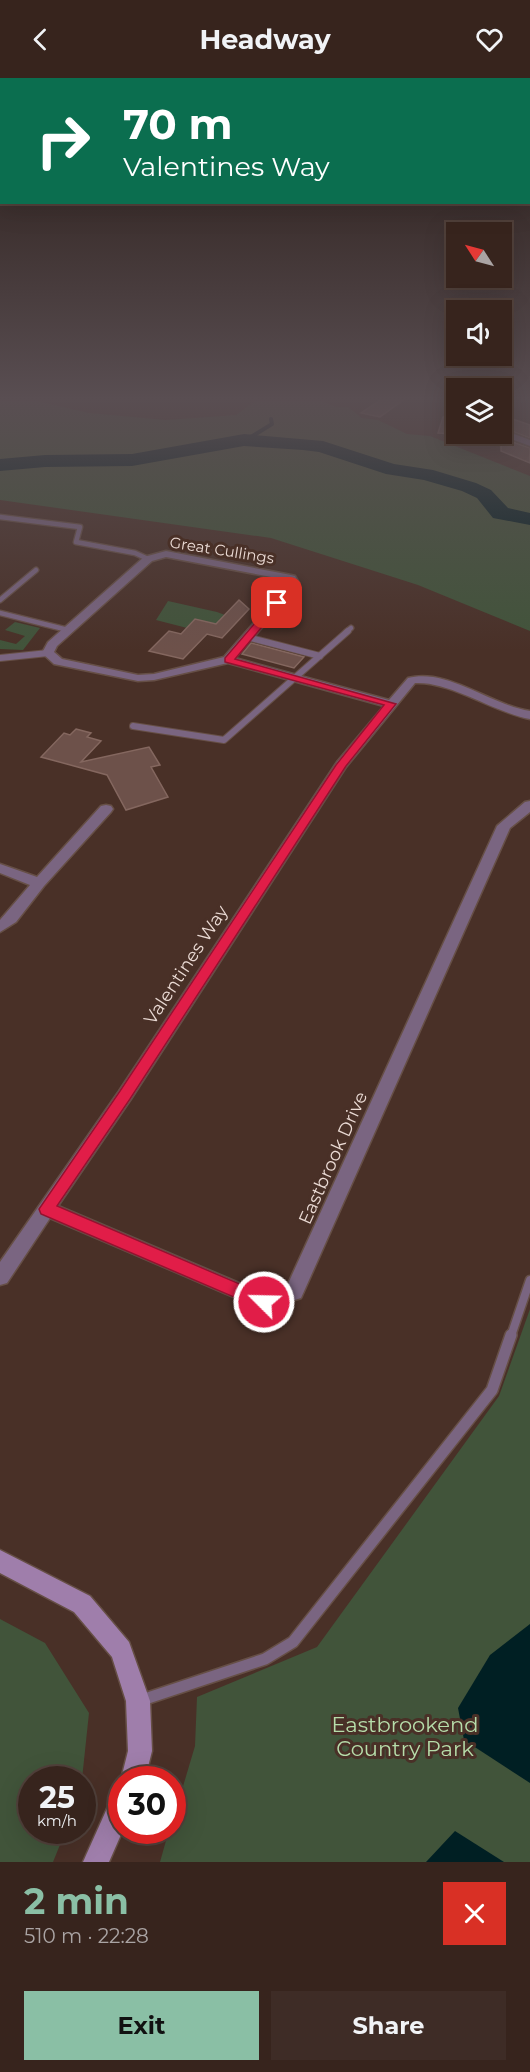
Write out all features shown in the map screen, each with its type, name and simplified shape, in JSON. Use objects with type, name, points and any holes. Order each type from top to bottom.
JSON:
[{"type":"street","name":"Great Cullings","points":[[48,653],[52,644],[148,559],[166,554],[291,578],[294,583],[228,660]]},
{"type":"street","points":[[48,653],[58,662],[138,678],[154,677],[228,660],[391,704]]},
{"type":"street","name":"Valentines Way","points":[[0,1276],[125,1095],[341,765],[412,680],[437,681],[512,712],[530,716]]},
{"type":"street","name":"Eastbrook Drive","points":[[47,1209],[264,1302],[294,1292],[504,826],[530,805]]},
{"type":"street","points":[[0,927],[11,919],[39,883],[106,809]]},
{"type":"street","points":[[0,868],[39,883]]},
{"type":"street","points":[[0,1561],[82,1604],[121,1650],[138,1701],[140,1751],[136,1766]]},
{"type":"street","points":[[96,1862],[108,1835]]},
{"type":"lane","name":"Great Cullings","points":[[0,517],[80,527],[76,542],[135,553],[148,559]]},
{"type":"lane","points":[[0,600],[36,570]]},
{"type":"lane","points":[[0,613],[68,630]]},
{"type":"lane","points":[[133,726],[224,740],[351,628]]},
{"type":"lane","points":[[247,637],[320,656]]},
{"type":"lane","points":[[0,658],[48,653]]},
{"type":"lane","points":[[138,1701],[265,1659],[293,1642],[492,1390],[530,1280]]},
{"type":"green space","points":[[0,484],[530,484],[530,631],[418,585],[271,538],[0,500]]},
{"type":"green space","points":[[168,601],[225,615],[216,624],[195,619],[187,628],[156,620]]},
{"type":"green space","points":[[15,622],[40,628],[23,650],[0,649],[0,640],[16,644],[25,636],[5,630]]},
{"type":"green space","name":"Eastbrookend Country Park","points":[[530,1309],[530,1862],[160,1862],[165,1844],[186,1844],[186,1776],[195,1746],[197,1697],[317,1647],[499,1396]]},
{"type":"green space","points":[[0,1619],[45,1643],[89,1713],[83,1766],[18,1766],[18,1844],[60,1844],[53,1862],[0,1862]]},
{"type":"water","points":[[530,1624],[530,1783],[464,1740],[458,1708],[490,1655]]},
{"type":"water","points":[[455,1831],[504,1862],[426,1862]]},
{"type":"building","points":[[239,600],[249,609],[222,638],[207,634],[183,659],[149,651],[169,631],[181,634],[195,619],[216,624]]},
{"type":"building","points":[[251,643],[304,657],[294,668],[242,654]]},
{"type":"building","points":[[76,729],[91,733],[87,737],[101,741],[81,762],[149,747],[160,765],[151,767],[168,797],[126,810],[107,775],[41,757],[64,733],[70,735]]},
{"type":"waterway","points":[[460,484],[484,494],[501,513],[530,519]]},
{"type":"route","points":[[264,1302],[47,1209],[125,1095],[341,765],[391,704],[228,660],[277,603]]}]
